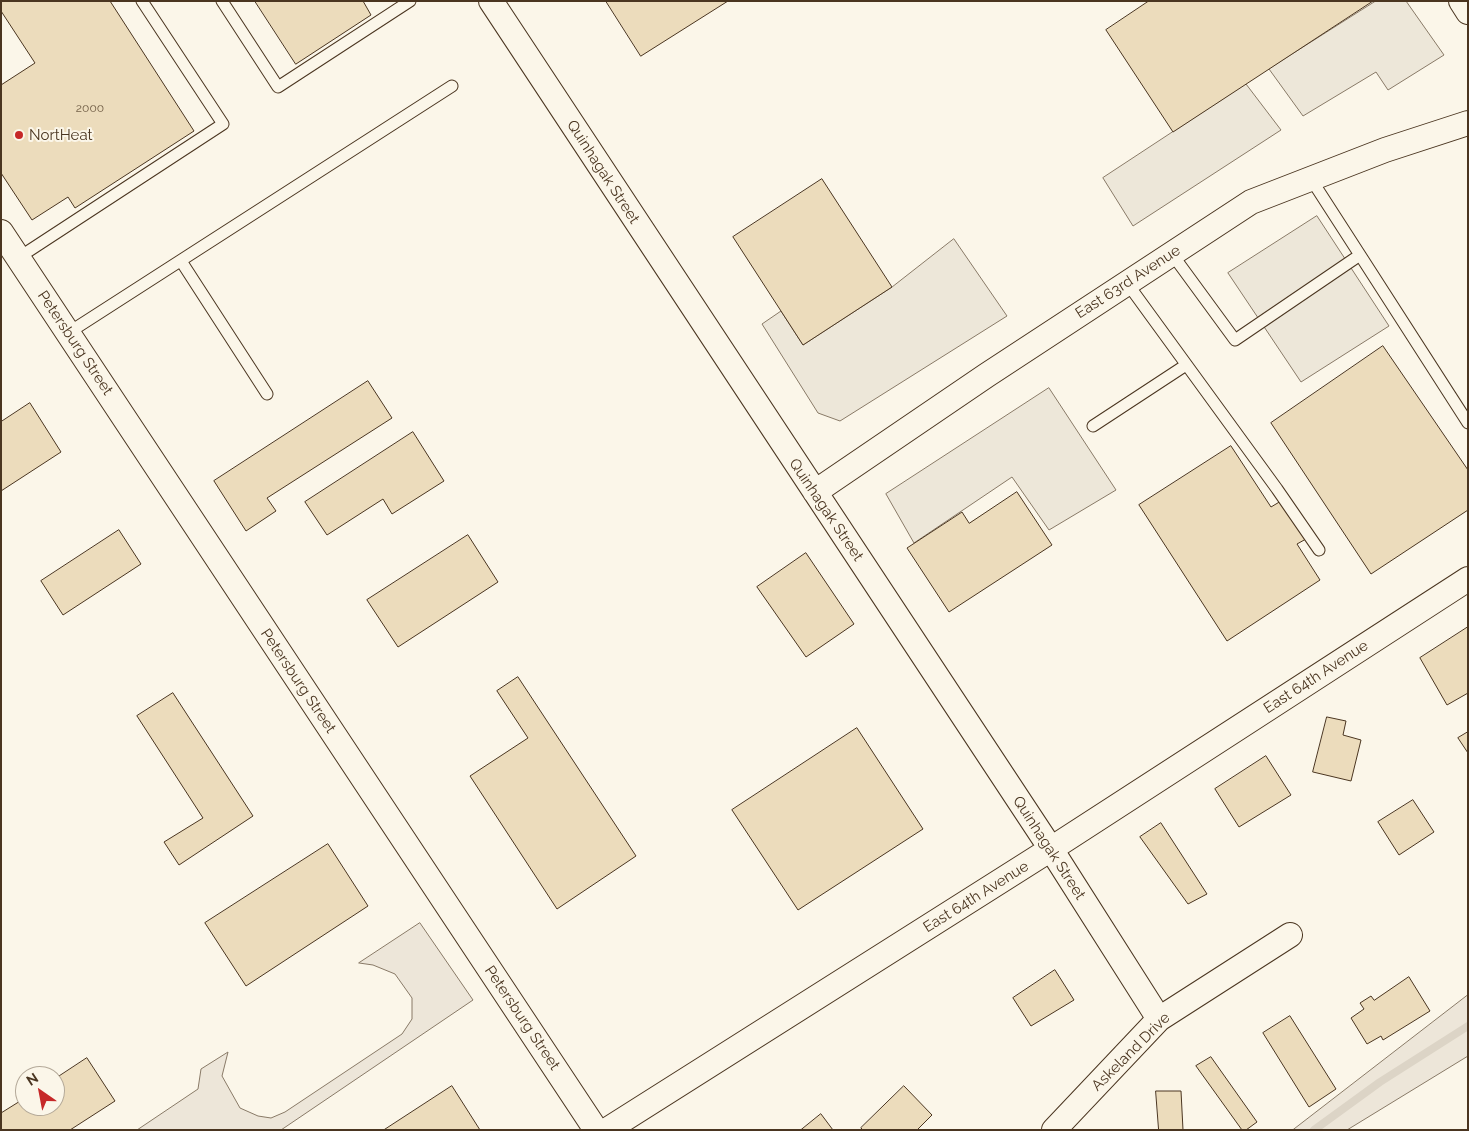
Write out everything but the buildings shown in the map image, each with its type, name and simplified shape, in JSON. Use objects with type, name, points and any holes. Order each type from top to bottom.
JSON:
[{"type":"street","name":"Quinhagak Street","points":[[491,1],[1051,849],[1160,1019]]},
{"type":"street","points":[[1461,1],[1468,12]]},
{"type":"street","name":"East 63rd Avenue","points":[[815,492],[987,375],[1251,202],[1385,150],[1468,123]]},
{"type":"street","name":"Petersburg Street","points":[[1,232],[596,1130]]},
{"type":"street","name":"East 64th Avenue","points":[[607,1130],[1051,849],[1468,579]]},
{"type":"street","name":"Askeland Drive","points":[[1054,1130],[1160,1019],[1290,935]]},
{"type":"lane","points":[[18,258],[223,124],[142,1]]},
{"type":"lane","points":[[222,1],[278,87],[410,1]]},
{"type":"lane","points":[[68,333],[452,86]]},
{"type":"lane","points":[[1311,178],[1468,422]]},
{"type":"lane","points":[[1172,254],[1235,340],[1360,255]]},
{"type":"lane","points":[[181,261],[267,394]]},
{"type":"lane","points":[[1127,283],[1278,489],[1319,550]]},
{"type":"lane","points":[[1094,426],[1186,364]]},
{"type":"shaded area","points":[[1376,1],[1406,1],[1444,55],[1388,90],[1376,72],[1303,116],[1269,69]]},
{"type":"shaded area","points":[[1246,84],[1281,130],[1133,226],[1103,178]]},
{"type":"shaded area","points":[[1317,216],[1389,326],[1301,382],[1228,273]]},
{"type":"shaded area","points":[[954,239],[1007,316],[840,421],[818,413],[762,324],[781,311],[803,345],[892,287]]},
{"type":"shaded area","points":[[1049,388],[1116,490],[1049,530],[1012,477],[914,543],[886,494]]},
{"type":"shaded area","points":[[420,923],[473,1000],[281,1130],[137,1130],[198,1089],[201,1069],[228,1052],[222,1076],[240,1108],[258,1116],[271,1118],[285,1112],[402,1034],[412,1019],[412,998],[395,974],[373,965],[359,963]]},
{"type":"shaded area","points":[[1468,995],[1468,1056],[1347,1130],[1293,1130]]},
{"type":"waterway","points":[[1314,1130],[1380,1082],[1468,1026]]},
{"type":"place","name":"NortHeat","points":[[19,135]]}]
